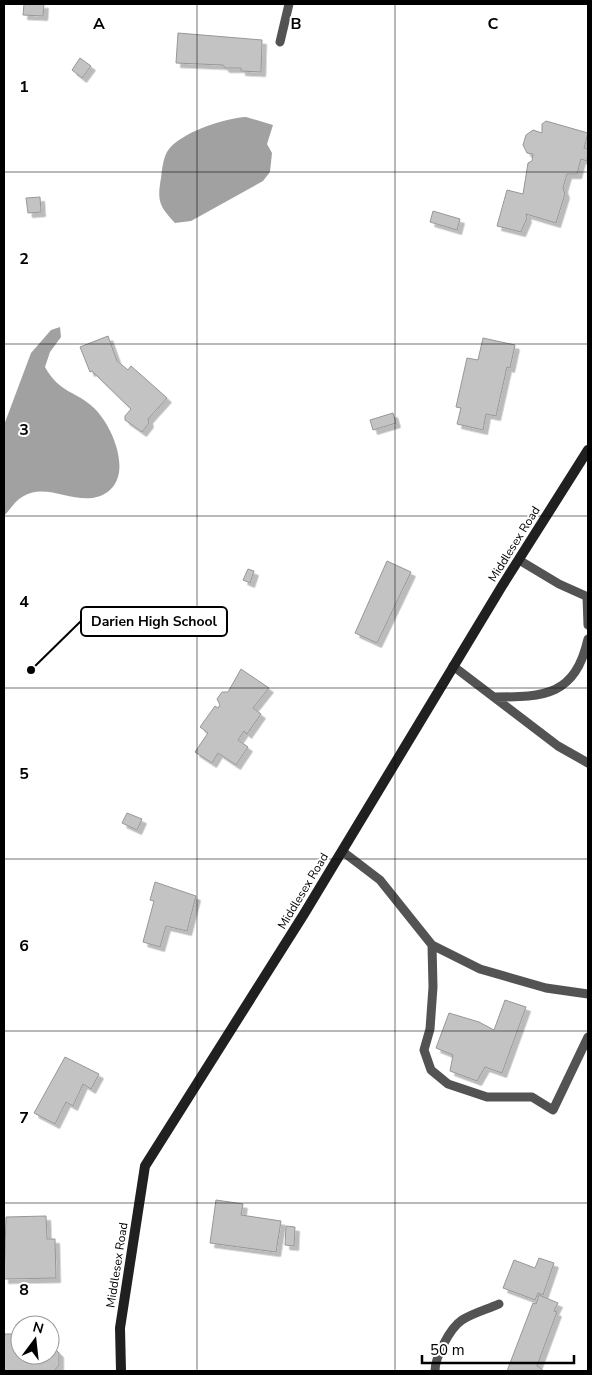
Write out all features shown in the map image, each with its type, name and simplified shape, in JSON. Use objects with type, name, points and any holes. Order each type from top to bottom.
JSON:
[{"type":"main road","name":"Middlesex Road","points":[[121,1371],[120,1328],[145,1166],[342,851],[588,450]]},
{"type":"lane","points":[[280,42],[289,4]]},
{"type":"lane","points":[[519,560],[559,584],[588,597],[588,625]]},
{"type":"lane","points":[[494,697],[533,697],[552,692],[570,679],[583,661],[588,639]]},
{"type":"lane","points":[[454,666],[558,746],[588,763]]},
{"type":"lane","points":[[342,851],[380,880],[432,945],[480,969],[546,988],[588,994]]},
{"type":"lane","points":[[432,945],[430,1021],[424,1050],[431,1070],[448,1084],[488,1097],[532,1097],[553,1110],[588,1037]]},
{"type":"lane","points":[[435,1371],[435,1364],[444,1342],[461,1320],[499,1304]]},
{"type":"shaded area","points":[[246,117],[273,125],[267,144],[272,153],[270,172],[263,181],[191,221],[175,223],[165,212],[159,198],[162,168],[167,152],[173,145],[191,133],[226,120]]},
{"type":"shaded area","points":[[60,327],[61,337],[50,352],[45,367],[56,382],[87,402],[100,415],[107,425],[117,448],[119,471],[116,481],[110,490],[100,496],[77,498],[55,493],[32,492],[19,499],[4,516],[4,425],[31,353],[51,330]]},
{"type":"building","points":[[24,4],[44,4],[43,16],[23,15]]},
{"type":"building","points":[[178,33],[262,40],[261,72],[241,71],[241,68],[225,68],[223,65],[176,63]]},
{"type":"building","points":[[80,58],[91,66],[82,78],[72,70]]},
{"type":"building","points":[[546,121],[588,133],[584,148],[588,149],[587,161],[581,159],[577,174],[567,174],[563,188],[565,194],[556,223],[526,214],[527,218],[521,232],[497,226],[507,190],[523,194],[528,163],[532,161],[533,154],[527,153],[523,145],[526,135],[533,130],[542,133],[542,124]]},
{"type":"building","points":[[40,197],[41,212],[28,213],[26,198]]},
{"type":"building","points":[[433,211],[460,219],[457,230],[430,222]]},
{"type":"building","points":[[108,336],[117,361],[128,370],[131,366],[167,398],[148,419],[149,423],[142,432],[125,420],[125,416],[131,409],[92,371],[90,372],[80,347]]},
{"type":"building","points":[[483,338],[515,345],[510,368],[507,367],[496,416],[486,414],[483,430],[457,424],[461,408],[456,407],[467,358],[478,360]]},
{"type":"building","points":[[393,413],[396,423],[373,430],[370,420]]},
{"type":"building","points":[[387,561],[411,572],[377,643],[355,633]]},
{"type":"building","points":[[248,569],[254,571],[250,583],[243,580]]},
{"type":"building","points":[[241,669],[269,688],[253,708],[261,714],[247,734],[244,731],[238,740],[248,747],[236,765],[218,753],[212,763],[195,752],[208,733],[200,727],[215,706],[218,708],[220,705],[217,699],[222,692],[228,692]]},
{"type":"building","points":[[127,813],[142,819],[137,830],[122,823]]},
{"type":"building","points":[[155,882],[196,896],[187,931],[166,926],[160,947],[143,942],[154,901],[150,900]]},
{"type":"building","points":[[505,1000],[526,1007],[502,1073],[485,1067],[477,1081],[450,1071],[453,1055],[436,1048],[449,1013],[479,1022],[494,1030]]},
{"type":"building","points":[[65,1057],[99,1074],[91,1089],[83,1084],[73,1106],[66,1102],[55,1124],[34,1113]]},
{"type":"building","points":[[216,1200],[243,1204],[241,1215],[281,1221],[276,1252],[210,1243]]},
{"type":"building","points":[[46,1216],[47,1239],[55,1239],[56,1278],[4,1279],[6,1217]]},
{"type":"building","points":[[286,1226],[295,1227],[294,1246],[285,1245]]},
{"type":"building","points":[[539,1258],[554,1263],[543,1295],[538,1293],[535,1300],[503,1288],[514,1260],[535,1268]]},
{"type":"building","points":[[539,1295],[558,1303],[554,1311],[557,1312],[537,1366],[544,1371],[507,1371],[533,1303],[536,1304]]},
{"type":"building","points":[[4,1334],[10,1334],[10,1365],[59,1365],[54,1371],[4,1371]]},
{"type":"place","name":"Darien High School","points":[[31,670]]}]
